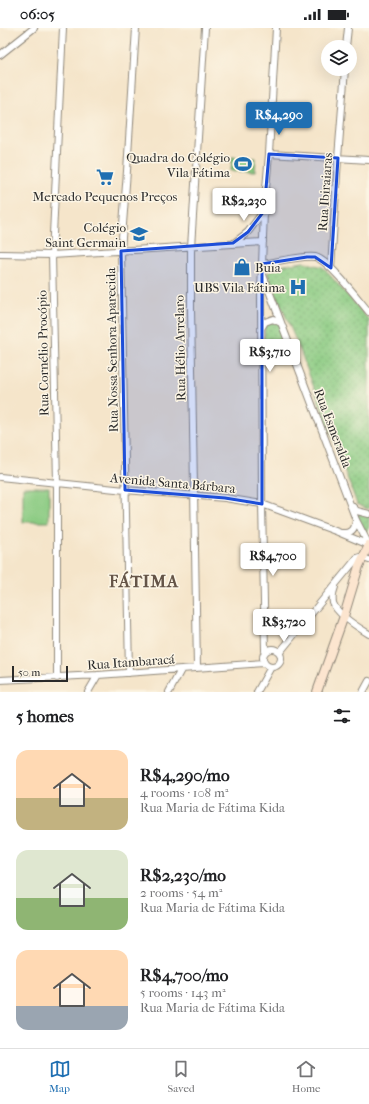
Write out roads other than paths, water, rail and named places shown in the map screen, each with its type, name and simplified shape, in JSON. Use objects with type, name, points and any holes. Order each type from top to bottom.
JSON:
[{"type":"main road","points":[[318,692],[344,616],[366,559],[369,545]]},
{"type":"street","points":[[0,55],[34,28]]},
{"type":"street","name":"Rua Cornélio Procópio","points":[[57,678],[57,483],[52,255],[63,28]]},
{"type":"street","name":"Rua Nossa Senhora Aparecida","points":[[129,673],[121,251],[128,172],[136,28]]},
{"type":"street","name":"Rua Hélio Arrelaro","points":[[197,668],[191,247],[206,28]]},
{"type":"street","points":[[271,667],[264,663],[262,656],[265,651],[261,328],[264,211],[269,154],[276,28]]},
{"type":"street","points":[[347,40],[348,28]]},
{"type":"street","name":"Rua Ibiraiaras","points":[[331,268],[344,76]]},
{"type":"street","points":[[269,154],[369,160]]},
{"type":"street","points":[[233,243],[248,232],[264,211]]},
{"type":"street","points":[[0,254],[52,255],[263,242]]},
{"type":"street","points":[[262,264],[316,257],[331,268],[369,312]]},
{"type":"street","name":"Rua Esmeralda","points":[[262,271],[356,520],[369,545]]},
{"type":"street","points":[[261,328],[268,320],[273,319],[281,323]]},
{"type":"street","name":"Avenida Santa Bárbara","points":[[0,477],[125,490],[225,498],[262,504],[369,545]]},
{"type":"street","points":[[350,504],[356,511],[369,514]]},
{"type":"street","points":[[338,532],[351,532],[354,529],[356,520]]},
{"type":"street","points":[[257,692],[271,667],[279,663],[281,659],[280,652],[357,558],[366,559]]},
{"type":"street","points":[[336,584],[333,595],[333,602],[336,609],[353,624],[369,634]]},
{"type":"street","points":[[265,651],[271,648],[280,652]]},
{"type":"street","name":"Rua Itambaracá","points":[[0,680],[57,678],[264,663]]},
{"type":"street","points":[[169,692],[181,670]]},
{"type":"street","points":[[88,692],[98,675]]},
{"type":"street","points":[[363,692],[369,682]]},
{"type":"place","name":"Quadra do Colégio Vila Fátima","points":[[243,164]]},
{"type":"place","name":"Mercado Pequenos Preços","points":[[105,177]]},
{"type":"place","name":"Colégio Saint Germain","points":[[139,234]]},
{"type":"place","name":"Buia","points":[[242,267]]},
{"type":"place","name":"UBS Vila Fátima","points":[[298,287]]},
{"type":"district","name":"FÁTIMA","points":[[144,581]]}]
